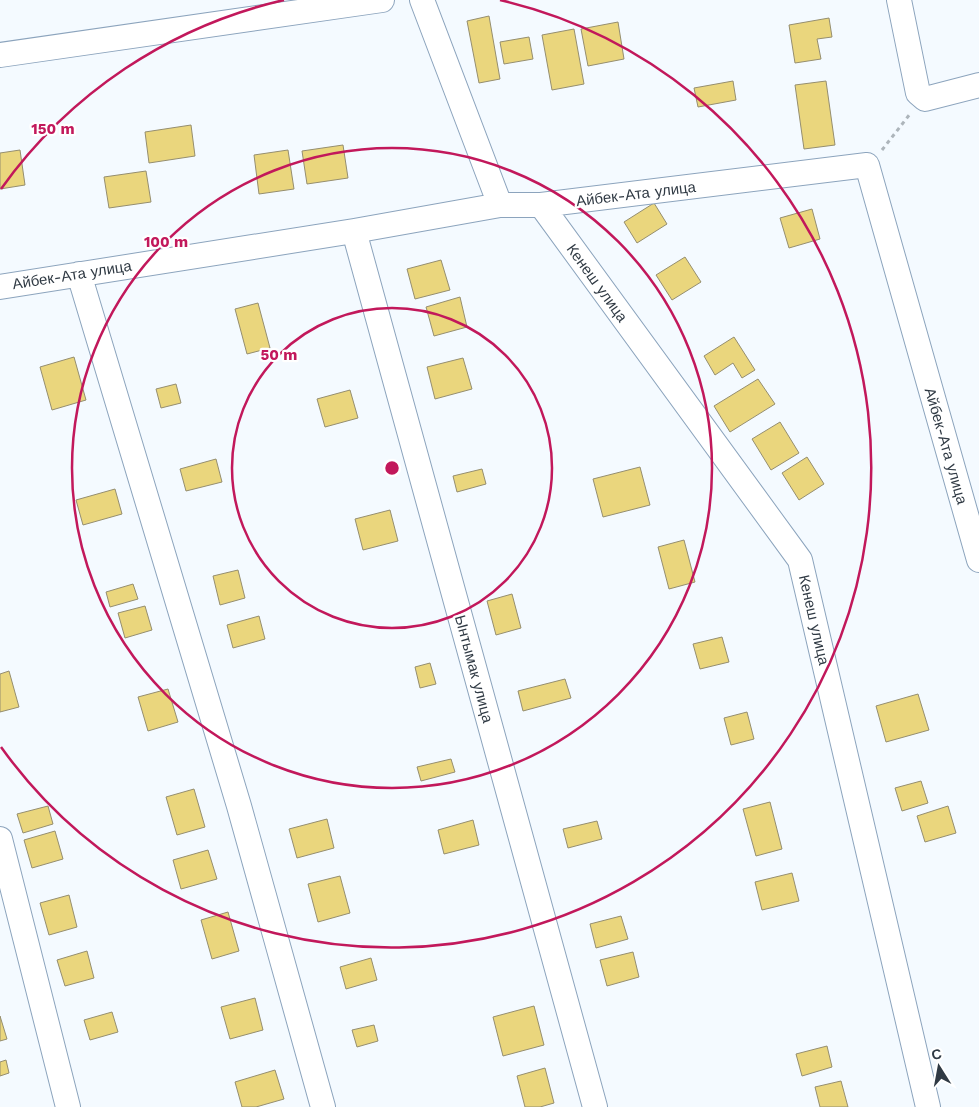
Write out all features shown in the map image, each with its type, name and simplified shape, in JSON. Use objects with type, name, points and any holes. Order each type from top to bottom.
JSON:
[{"type":"street","points":[[0,55],[382,0]]},
{"type":"street","points":[[422,0],[500,205]]},
{"type":"street","points":[[899,0],[918,93],[925,99],[979,85]]},
{"type":"street","name":"Айбек-Ата улица","points":[[0,287],[354,231],[500,205],[540,205],[867,165],[979,560]]},
{"type":"street","name":"Кенеш улица","points":[[540,205],[800,560],[928,1107]]},
{"type":"street","name":"Ынтымак улица","points":[[354,231],[595,1107]]},
{"type":"street","points":[[79,274],[239,806],[323,1107]]},
{"type":"street","points":[[0,839],[68,1107]]},
{"type":"path","points":[[867,165],[887,145],[922,97]]},
{"type":"building","points":[[489,16],[500,79],[479,83],[467,21]]},
{"type":"building","points":[[829,18],[832,37],[817,39],[821,59],[795,63],[789,25]]},
{"type":"building","points":[[618,22],[624,59],[588,66],[581,29]]},
{"type":"building","points":[[574,29],[584,84],[552,90],[542,35]]},
{"type":"building","points":[[529,37],[533,59],[504,64],[500,42]]},
{"type":"building","points":[[733,81],[736,100],[698,107],[694,88]]},
{"type":"building","points":[[826,81],[835,145],[804,149],[795,85]]},
{"type":"building","points":[[191,125],[195,156],[149,163],[145,132]]},
{"type":"building","points":[[343,145],[348,178],[307,184],[302,151]]},
{"type":"building","points":[[20,150],[25,185],[0,189],[0,153]]},
{"type":"building","points":[[288,150],[294,189],[259,194],[254,155]]},
{"type":"building","points":[[146,171],[151,202],[109,208],[104,177]]},
{"type":"building","points":[[654,203],[667,224],[637,243],[624,222]]},
{"type":"building","points":[[812,209],[820,239],[789,248],[780,218]]},
{"type":"building","points":[[685,257],[701,282],[672,300],[656,275]]},
{"type":"building","points":[[441,260],[450,290],[415,299],[407,269]]},
{"type":"building","points":[[460,297],[467,327],[434,336],[426,307]]},
{"type":"building","points":[[258,303],[270,348],[247,354],[235,309]]},
{"type":"building","points":[[734,337],[755,370],[742,378],[733,363],[715,375],[704,356]]},
{"type":"building","points":[[74,357],[86,400],[52,410],[40,367]]},
{"type":"building","points":[[463,358],[472,389],[435,399],[427,367]]},
{"type":"building","points":[[758,379],[775,404],[730,432],[714,406]]},
{"type":"building","points":[[176,384],[181,403],[161,408],[156,389]]},
{"type":"building","points":[[350,390],[358,418],[325,427],[317,399]]},
{"type":"building","points":[[780,422],[799,453],[771,470],[752,439]]},
{"type":"building","points":[[807,457],[824,484],[799,500],[782,473]]},
{"type":"building","points":[[216,459],[222,482],[186,491],[180,469]]},
{"type":"building","points":[[640,467],[650,505],[603,517],[593,479]]},
{"type":"building","points":[[482,469],[486,484],[457,492],[453,476]]},
{"type":"building","points":[[115,489],[122,514],[83,525],[76,500]]},
{"type":"building","points":[[390,510],[398,541],[363,550],[355,519]]},
{"type":"building","points":[[684,540],[695,582],[669,589],[658,547]]},
{"type":"building","points":[[238,570],[245,598],[220,605],[213,576]]},
{"type":"building","points":[[133,584],[138,599],[110,607],[106,592]]},
{"type":"building","points":[[512,594],[521,628],[496,635],[487,601]]},
{"type":"building","points":[[145,606],[152,630],[125,638],[118,613]]},
{"type":"building","points":[[259,616],[265,639],[233,648],[227,625]]},
{"type":"building","points":[[722,637],[729,662],[700,669],[693,644]]},
{"type":"building","points":[[430,663],[436,684],[420,688],[415,667]]},
{"type":"building","points":[[9,671],[19,707],[0,712],[0,674]]},
{"type":"building","points":[[565,679],[571,698],[523,711],[518,691]]},
{"type":"building","points":[[168,689],[178,722],[148,731],[138,697]]},
{"type":"building","points":[[918,694],[929,730],[886,742],[876,706]]},
{"type":"building","points":[[747,712],[754,739],[731,745],[724,718]]},
{"type":"building","points":[[451,759],[455,772],[421,781],[417,767]]},
{"type":"building","points":[[921,781],[928,803],[902,811],[895,788]]},
{"type":"building","points":[[194,789],[205,827],[177,835],[166,797]]},
{"type":"building","points":[[770,802],[782,849],[756,856],[743,809]]},
{"type":"building","points":[[48,806],[53,824],[23,833],[17,814]]},
{"type":"building","points":[[948,806],[956,833],[925,842],[917,816]]},
{"type":"building","points":[[327,819],[334,848],[297,858],[289,829]]},
{"type":"building","points":[[473,820],[479,845],[444,854],[438,830]]},
{"type":"building","points":[[597,821],[602,839],[568,848],[563,829]]},
{"type":"building","points":[[55,831],[63,859],[32,868],[24,840]]},
{"type":"building","points":[[208,850],[217,879],[181,889],[173,860]]},
{"type":"building","points":[[792,873],[799,901],[762,910],[755,882]]},
{"type":"building","points":[[340,876],[350,913],[318,922],[308,884]]},
{"type":"building","points":[[69,895],[77,927],[49,935],[40,903]]},
{"type":"building","points":[[228,912],[239,951],[212,959],[201,920]]},
{"type":"building","points":[[621,916],[628,939],[596,948],[590,924]]},
{"type":"building","points":[[87,951],[94,978],[65,986],[57,960]]},
{"type":"building","points":[[633,952],[639,977],[607,986],[600,960]]},
{"type":"building","points":[[371,958],[377,980],[346,989],[340,967]]},
{"type":"building","points":[[255,998],[263,1030],[230,1039],[221,1007]]},
{"type":"building","points":[[534,1006],[544,1045],[503,1056],[493,1017]]},
{"type":"building","points":[[112,1012],[118,1032],[90,1040],[84,1020]]},
{"type":"building","points":[[0,1016],[7,1039],[0,1041]]},
{"type":"building","points":[[374,1025],[378,1041],[357,1047],[352,1030]]},
{"type":"building","points":[[827,1046],[832,1067],[802,1076],[796,1054]]},
{"type":"building","points":[[6,1060],[9,1073],[0,1076],[0,1062]]},
{"type":"building","points":[[545,1068],[554,1103],[540,1107],[525,1107],[517,1076]]},
{"type":"building","points":[[275,1070],[284,1099],[256,1107],[242,1107],[235,1082]]},
{"type":"building","points":[[841,1081],[848,1107],[820,1107],[815,1087]]}]
